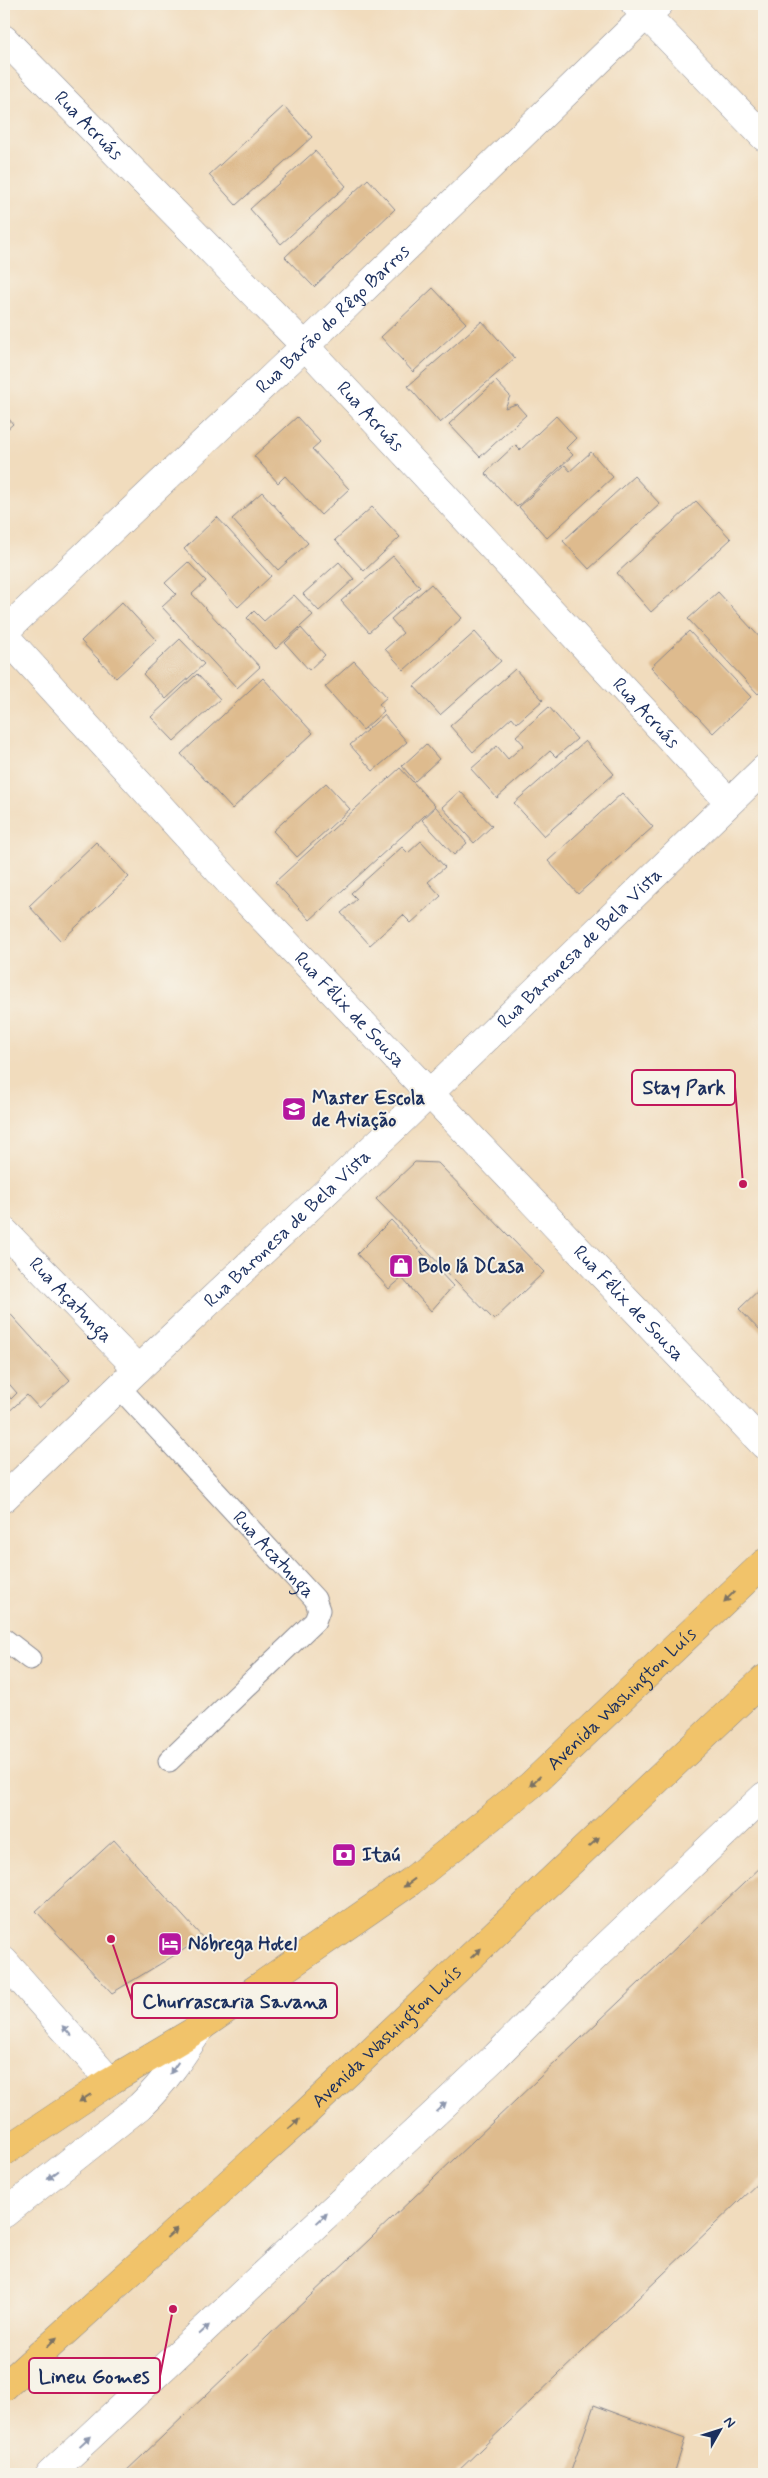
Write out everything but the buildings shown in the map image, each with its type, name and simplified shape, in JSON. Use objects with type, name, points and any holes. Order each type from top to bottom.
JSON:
[{"type":"highway","name":"Avenida Washington Luís","points":[[4,2152],[110,2082],[201,2027],[410,1882],[531,1785],[764,1563]]},
{"type":"highway","name":"Avenida Washington Luís","points":[[4,2387],[294,2124],[764,1680]]},
{"type":"street","points":[[647,8],[764,137]]},
{"type":"street","name":"Rua Barão do Rêgo Barros","points":[[4,634],[305,346],[647,8]]},
{"type":"street","name":"Rua Acruás","points":[[4,40],[305,346],[729,802]]},
{"type":"street","name":"Rua Félix de Sousa","points":[[4,634],[237,892],[764,1445]]},
{"type":"street","name":"Rua Baronesa de Bela Vista","points":[[4,1498],[430,1093],[764,769]]},
{"type":"street","name":"Rua Açatunga","points":[[4,1231],[129,1378]]},
{"type":"street","points":[[50,2474],[496,2056],[579,1972],[764,1796]]},
{"type":"street","points":[[4,1962],[110,2082]]},
{"type":"street","points":[[4,2214],[140,2106],[160,2087],[174,2069],[201,2027]]},
{"type":"lane","name":"Rua Acatunga","points":[[129,1378],[315,1599],[319,1610],[315,1621],[169,1760]]},
{"type":"lane","points":[[4,1638],[30,1658]]},
{"type":"place","name":"Master Escola de Aviação","points":[[294,1109]]},
{"type":"place","name":"Stay Park","points":[[743,1184]]},
{"type":"place","name":"Bolo lá DCasa","points":[[401,1266]]},
{"type":"place","name":"Itaú","points":[[344,1855]]},
{"type":"place","name":"Churrascaria Savana","points":[[111,1939]]},
{"type":"place","name":"Nóbrega Hotel","points":[[170,1944]]},
{"type":"place","name":"Lineu Gomes","points":[[173,2309]]}]
